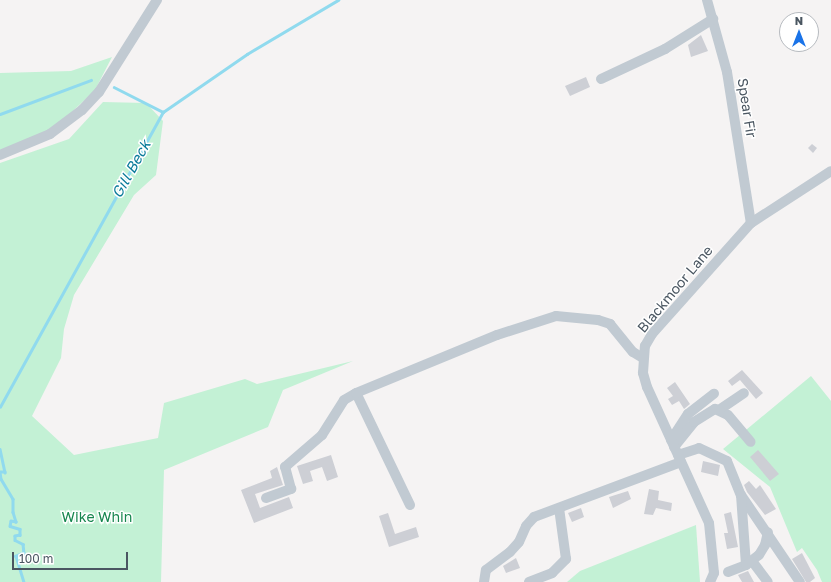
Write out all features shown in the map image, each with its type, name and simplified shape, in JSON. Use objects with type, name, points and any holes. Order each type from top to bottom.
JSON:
[{"type":"street","points":[[0,155],[50,134],[82,110],[99,92],[157,0]]},
{"type":"street","name":"Spear Fir","points":[[707,0],[727,72],[751,223]]},
{"type":"street","points":[[600,80],[665,49],[713,19]]},
{"type":"street","name":"Blackmoor Lane","points":[[712,578],[708,523],[647,387],[643,358],[652,334],[751,223],[831,171]]},
{"type":"street","points":[[266,498],[291,489],[285,467],[322,435],[344,400],[356,393],[497,335],[556,316],[598,320],[610,324],[633,352],[643,358]]},
{"type":"street","points":[[356,393],[410,505]]},
{"type":"street","points":[[719,410],[744,393]]},
{"type":"street","points":[[676,451],[688,414],[714,394]]},
{"type":"street","points":[[676,451],[701,416],[714,409],[728,415],[751,442]]},
{"type":"street","points":[[484,582],[486,570],[510,552],[519,542],[529,521],[676,451],[699,448],[727,461],[741,495],[768,532],[800,582]]},
{"type":"street","points":[[741,495],[749,563],[768,582]]},
{"type":"street","points":[[529,582],[552,574],[566,559],[559,508]]},
{"type":"street","points":[[712,578],[749,563],[766,545],[768,532]]},
{"type":"street","points":[[728,572],[733,582]]},
{"type":"green space","points":[[112,57],[95,90],[53,130],[0,150],[0,73],[71,71]]},
{"type":"green space","name":"Wike Whin","points":[[103,102],[146,103],[163,121],[156,175],[134,195],[74,295],[64,329],[61,358],[32,416],[74,455],[158,438],[164,403],[245,379],[257,384],[353,361],[283,390],[268,427],[164,470],[161,582],[0,582],[0,163],[69,139]]},
{"type":"green space","points":[[811,376],[831,401],[831,582],[822,582],[817,570],[802,548],[797,552],[770,487],[723,449]]},
{"type":"green space","points":[[696,525],[700,582],[567,582],[580,571]]},
{"type":"building","points":[[701,35],[708,51],[691,57],[688,45]]},
{"type":"building","points":[[586,77],[590,87],[570,96],[565,86]]},
{"type":"building","points":[[812,144],[817,148],[813,153],[808,148]]},
{"type":"building","points":[[742,370],[763,393],[756,399],[740,380],[732,386],[728,381]]},
{"type":"building","points":[[675,382],[690,404],[684,409],[679,401],[672,405],[668,399],[673,396],[667,388]]},
{"type":"building","points":[[758,450],[779,474],[770,481],[750,457]]},
{"type":"building","points":[[331,455],[338,477],[327,481],[322,467],[310,471],[313,481],[303,484],[297,466]]},
{"type":"building","points":[[703,461],[720,465],[718,476],[701,472]]},
{"type":"building","points":[[277,467],[283,485],[255,494],[260,508],[289,497],[293,508],[254,523],[241,490],[272,478],[270,471]]},
{"type":"building","points":[[749,481],[756,489],[760,485],[776,509],[765,515],[747,492],[744,485]]},
{"type":"building","points":[[649,489],[659,491],[658,500],[672,503],[671,511],[656,508],[653,515],[644,514]]},
{"type":"building","points":[[628,491],[631,499],[613,508],[609,497]]},
{"type":"building","points":[[581,508],[584,517],[572,522],[568,513]]},
{"type":"building","points":[[731,512],[738,547],[727,549],[724,533],[728,533],[724,514]]},
{"type":"building","points":[[388,513],[395,534],[416,527],[419,537],[389,547],[379,516]]},
{"type":"building","points":[[802,553],[815,578],[810,582],[806,582],[792,559]]},
{"type":"building","points":[[516,558],[520,568],[506,573],[503,566]]},
{"type":"building","points":[[748,571],[754,582],[742,582],[738,575]]},
{"type":"waterway","name":"Gill Beck","points":[[0,407],[163,112],[247,54],[338,0]]},
{"type":"waterway","points":[[0,114],[91,80]]},
{"type":"waterway","points":[[114,87],[163,112]]},
{"type":"waterway","points":[[0,449],[5,472],[0,472],[1,479],[13,499],[13,512],[16,522],[11,521],[10,526],[20,529],[20,535],[15,536],[15,540],[23,544],[24,553],[16,556],[24,582]]}]
